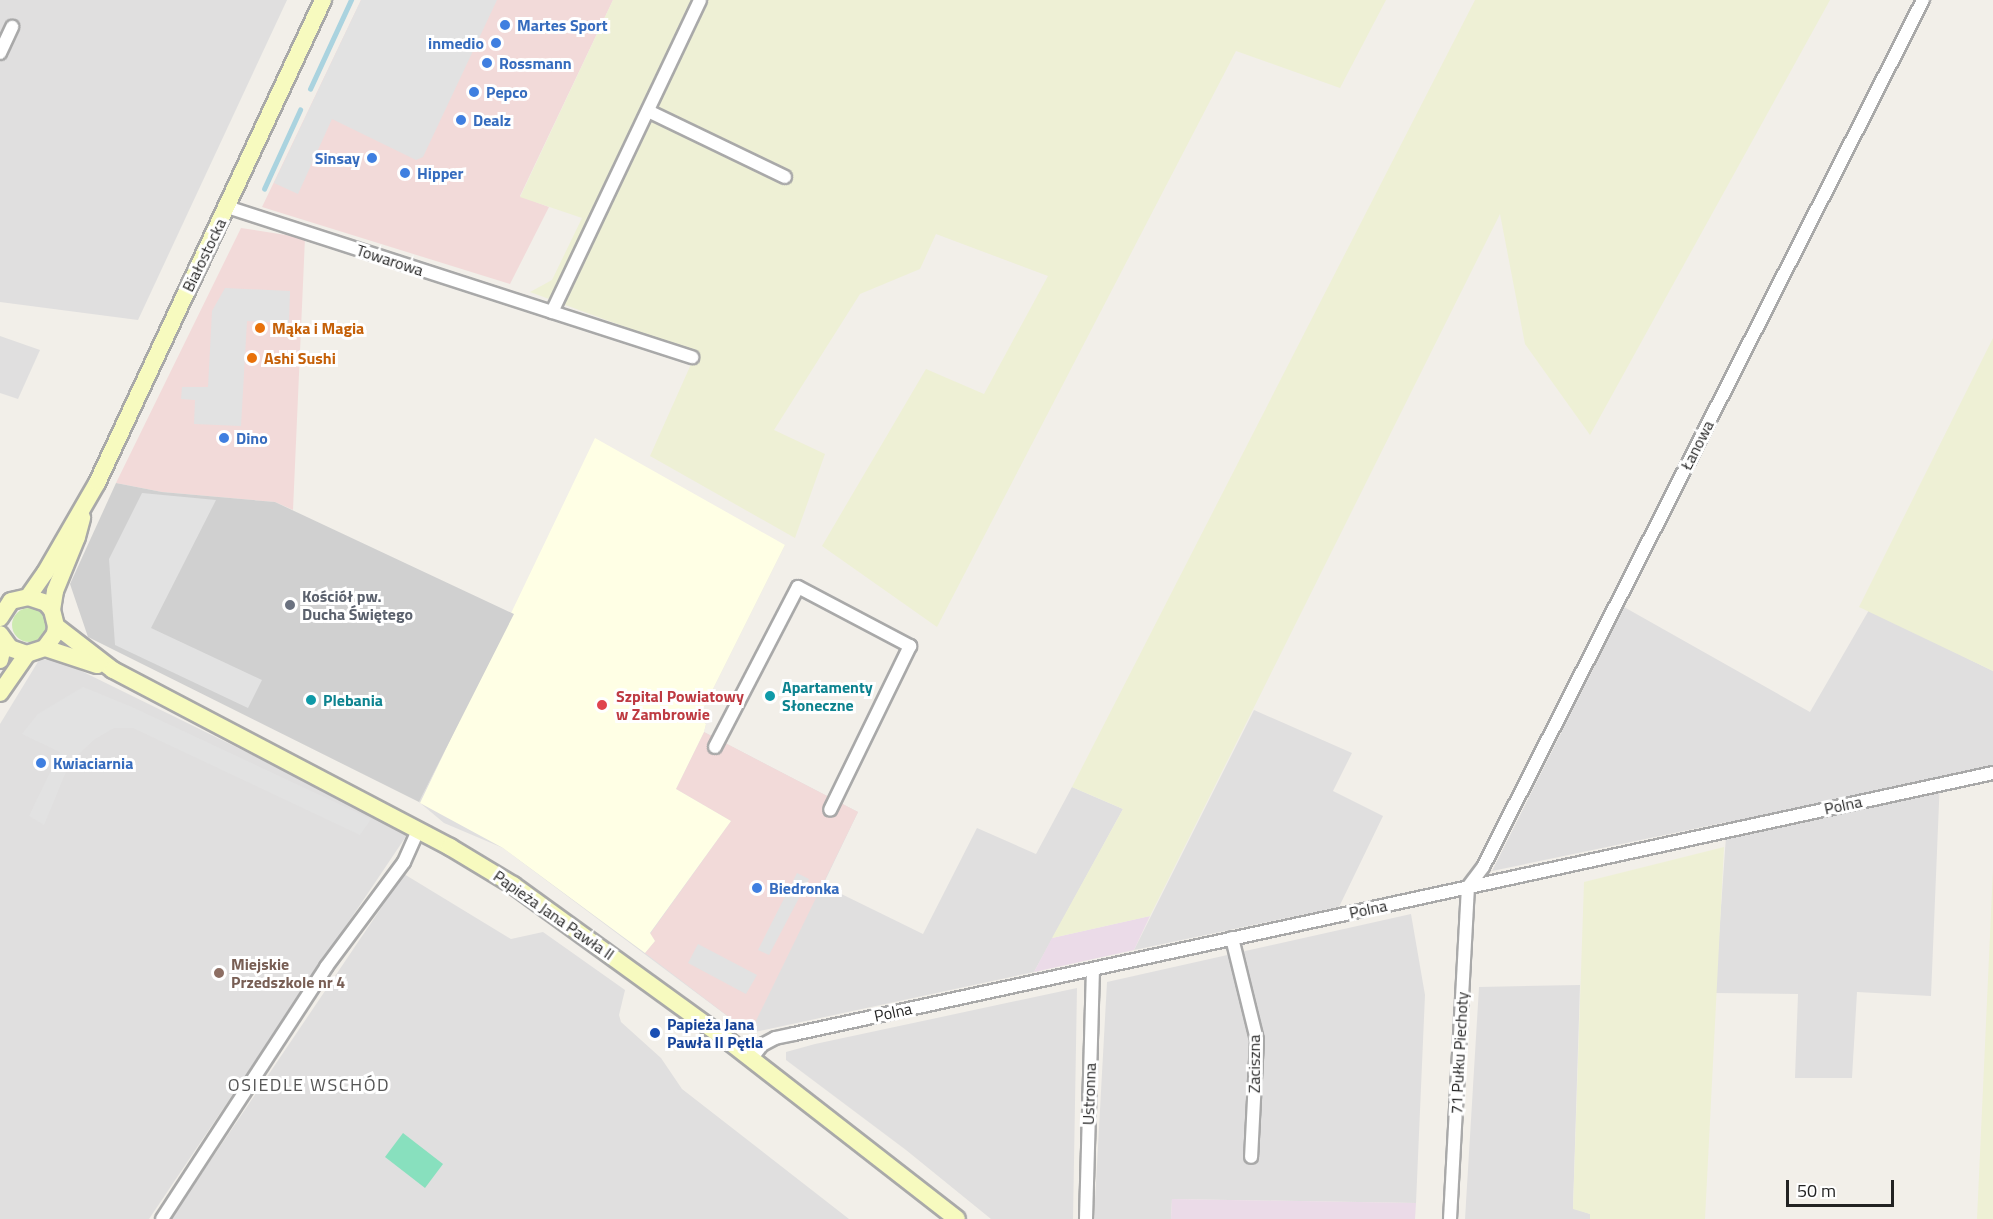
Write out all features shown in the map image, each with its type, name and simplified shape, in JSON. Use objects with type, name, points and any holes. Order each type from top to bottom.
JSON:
[{"type":"street","name":"Białostocka","points":[[28,597],[84,508],[323,0]]},
{"type":"street","points":[[552,312],[700,0]]},
{"type":"street","name":"Łanowa","points":[[1468,888],[1483,867],[1923,0]]},
{"type":"street","points":[[0,53],[12,27]]},
{"type":"street","points":[[648,111],[785,177]]},
{"type":"street","name":"Towarowa","points":[[227,207],[692,357]]},
{"type":"street","name":"Białostocka","points":[[45,648],[55,634],[56,591],[77,537],[84,508]]},
{"type":"street","points":[[715,747],[798,587],[910,646],[830,810]]},
{"type":"street","points":[[0,618],[6,599],[28,597]]},
{"type":"street","name":"Papieża Jana Pawła II","points":[[28,597],[46,603],[54,618],[112,670]]},
{"type":"street","points":[[2,638],[19,652],[27,654],[45,648]]},
{"type":"street","points":[[0,660],[2,638]]},
{"type":"street","name":"Papieża Jana Pawła II","points":[[45,648],[112,670],[482,865],[522,891],[751,1059],[957,1219]]},
{"type":"street","points":[[0,693],[27,654]]},
{"type":"street","name":"Polna","points":[[751,1059],[762,1045],[775,1038],[1993,773]]},
{"type":"street","points":[[162,1219],[326,967],[404,862],[418,830]]},
{"type":"street","name":"71 Pułku Piechoty","points":[[1450,1219],[1468,888]]},
{"type":"street","name":"Zaciszna","points":[[1232,938],[1257,1040],[1251,1156]]},
{"type":"street","name":"Ustronna","points":[[1086,1219],[1093,969]]},
{"type":"shaded area","points":[[0,0],[287,0],[138,320],[0,302]]},
{"type":"shaded area","points":[[361,0],[613,0],[520,196],[549,207],[510,284],[262,207]]},
{"type":"shaded area","points":[[361,0],[497,0],[423,157],[416,160],[332,119],[298,194],[274,183]]},
{"type":"shaded area","points":[[613,0],[1386,0],[1340,88],[1236,51],[937,627],[822,546],[926,369],[984,394],[1048,276],[936,234],[920,269],[860,294],[774,430],[825,454],[795,538],[650,456],[696,353],[530,292],[552,280],[582,218],[520,197]]},
{"type":"shaded area","points":[[1475,0],[1830,0],[1590,435],[1525,344],[1500,214],[1150,916],[1052,938],[1123,809],[1072,787]]},
{"type":"shaded area","points":[[241,228],[305,238],[293,510],[275,502],[162,492],[116,483]]},
{"type":"shaded area","points":[[225,288],[290,291],[289,323],[247,321],[241,426],[194,424],[195,400],[181,399],[182,387],[208,387],[212,311]]},
{"type":"shaded area","points":[[0,336],[40,350],[18,399],[0,393]]},
{"type":"shaded area","points":[[1993,338],[1993,671],[1859,607]]},
{"type":"shaded area","points":[[595,438],[785,545],[699,717],[706,724],[704,732],[676,789],[731,821],[650,933],[655,941],[645,953],[503,848],[420,803]]},
{"type":"shaded area","points":[[116,483],[162,492],[275,502],[514,614],[419,802],[88,637],[70,584]]},
{"type":"shaded area","points":[[142,493],[216,500],[151,628],[262,680],[248,708],[115,645],[109,559]]},
{"type":"shaded area","points":[[785,545],[699,717],[706,724],[704,732],[858,812],[823,885],[923,934],[977,828],[1036,854],[1072,787],[1123,809],[1034,972],[750,1033],[503,848],[444,823],[419,802],[514,614]]},
{"type":"shaded area","points":[[1624,607],[1810,712],[1869,610],[1993,671],[1993,766],[1940,779],[1931,996],[1857,992],[1852,1078],[1795,1078],[1798,994],[1715,993],[1727,822],[1492,871]]},
{"type":"shaded area","points":[[57,659],[409,832],[149,1219],[0,1219],[0,724],[39,660]]},
{"type":"shaded area","points":[[83,687],[132,707],[371,819],[360,835],[133,728],[114,728],[95,739],[70,762],[44,825],[29,816],[60,752],[22,734],[38,714]]},
{"type":"shaded area","points":[[1254,710],[1352,753],[1333,791],[1383,816],[1339,907],[1134,950]]},
{"type":"shaded area","points":[[704,732],[858,812],[750,1033],[645,953],[655,941],[650,934],[731,821],[676,789]]},
{"type":"shaded area","points":[[1724,847],[1705,1219],[1590,1219],[1590,1214],[1573,1209],[1584,882]]},
{"type":"shaded area","points":[[1993,870],[1993,1219],[1977,1219]]},
{"type":"shaded area","points":[[797,873],[809,879],[769,955],[758,950]]},
{"type":"shaded area","points":[[404,874],[511,939],[543,932],[625,990],[619,1015],[621,1022],[661,1058],[682,1089],[849,1219],[171,1219]]},
{"type":"shaded area","points":[[1411,914],[1425,995],[1416,1203],[1172,1199],[1171,1219],[1094,1219],[1107,982]]},
{"type":"shaded area","points":[[1150,916],[1134,950],[1034,972],[1052,938]]},
{"type":"shaded area","points":[[698,944],[757,975],[746,994],[688,963]]},
{"type":"shaded area","points":[[1580,985],[1573,1208],[1590,1214],[1590,1219],[1465,1219],[1479,987]]},
{"type":"shaded area","points":[[1077,988],[1073,1219],[991,1219],[906,1150],[786,1060],[786,1052],[815,1044]]},
{"type":"shaded area","points":[[1172,1199],[1416,1203],[1415,1219],[1171,1219]]},
{"type":"green space","points":[[29,608],[41,613],[46,625],[41,637],[29,642],[17,637],[12,625],[17,613]]},
{"type":"green space","points":[[403,1133],[443,1164],[425,1188],[385,1157]]},
{"type":"waterway","points":[[310,89],[351,0]]},
{"type":"waterway","points":[[264,189],[300,110]]},
{"type":"place","name":"Martes Sport","points":[[505,25]]},
{"type":"place","name":"inmedio","points":[[496,43]]},
{"type":"place","name":"Rossmann","points":[[487,63]]},
{"type":"place","name":"Pepco","points":[[474,92]]},
{"type":"place","name":"Dealz","points":[[461,120]]},
{"type":"place","name":"Sinsay","points":[[372,158]]},
{"type":"place","name":"Hipper","points":[[405,173]]},
{"type":"place","name":"Mąka i Magia","points":[[260,328]]},
{"type":"place","name":"Ashi Sushi","points":[[252,358]]},
{"type":"place","name":"Dino","points":[[224,438]]},
{"type":"place","name":"Kościół pw. Ducha Świętego","points":[[290,605]]},
{"type":"place","name":"Apartamenty Słoneczne","points":[[770,696]]},
{"type":"place","name":"Plebania","points":[[311,700]]},
{"type":"place","name":"Szpital Powiatowy w Zambrowie","points":[[602,705]]},
{"type":"place","name":"Kwiaciarnia","points":[[41,763]]},
{"type":"place","name":"Biedronka","points":[[757,888]]},
{"type":"place","name":"Miejskie Przedszkole nr 4","points":[[219,973]]},
{"type":"place","name":"Papieża Jana Pawła II Pętla","points":[[655,1033]]},
{"type":"district","name":"OSIEDLE WSCHÓD","points":[[309,1085]]}]
